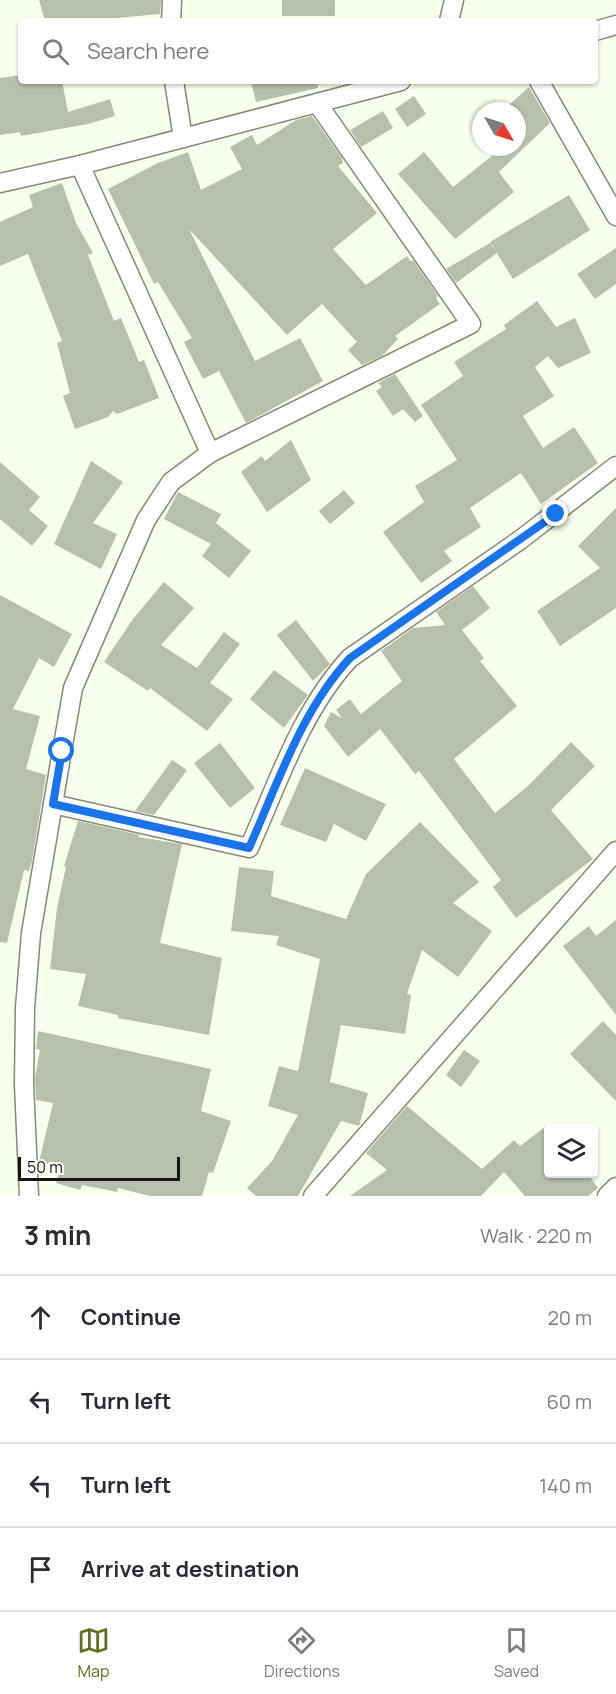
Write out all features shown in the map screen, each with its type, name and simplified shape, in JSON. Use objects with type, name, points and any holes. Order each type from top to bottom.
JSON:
[{"type":"street","points":[[171,18],[172,0]]},
{"type":"street","points":[[450,18],[454,0]]},
{"type":"street","points":[[598,30],[616,25]]},
{"type":"street","points":[[174,84],[183,138]]},
{"type":"street","points":[[0,183],[80,165],[390,84]]},
{"type":"street","points":[[541,84],[616,216]]},
{"type":"street","points":[[29,1196],[24,1085],[25,1008],[31,933],[53,804],[74,688],[146,520],[171,482],[210,453],[471,324],[317,103]]},
{"type":"street","points":[[80,165],[210,453]]},
{"type":"street","points":[[53,804],[249,848],[311,711],[330,680],[350,658],[520,540],[616,466]]},
{"type":"street","points":[[313,1196],[616,851]]},
{"type":"street","points":[[607,1196],[616,1187]]},
{"type":"building","points":[[39,0],[161,0],[160,14],[117,18],[44,18]]},
{"type":"building","points":[[282,0],[335,0],[335,16],[282,16]]},
{"type":"building","points":[[18,75],[18,84],[63,84],[68,112],[110,99],[115,116],[88,124],[21,136],[20,132],[0,135],[0,78]]},
{"type":"building","points":[[252,84],[317,84],[318,88],[256,102]]},
{"type":"building","points":[[529,87],[550,123],[526,146],[526,102],[512,102]]},
{"type":"building","points":[[414,96],[426,114],[407,127],[395,109]]},
{"type":"building","points":[[383,111],[393,128],[361,147],[350,130]]},
{"type":"building","points":[[312,116],[342,158],[343,163],[338,166],[377,213],[333,249],[366,285],[407,256],[411,262],[413,260],[438,296],[436,298],[440,304],[395,336],[398,339],[382,356],[362,365],[348,350],[357,342],[322,304],[287,335],[189,229],[255,361],[300,338],[323,381],[246,423],[219,371],[203,379],[184,342],[192,338],[158,282],[154,284],[108,189],[158,163],[188,152],[201,190],[242,169],[230,147],[252,135],[257,145],[296,120]]},
{"type":"building","points":[[424,152],[453,187],[492,156],[516,156],[499,172],[514,192],[455,239],[398,174]]},
{"type":"building","points":[[62,183],[76,223],[93,253],[88,255],[114,321],[121,318],[139,362],[144,360],[159,398],[117,414],[113,411],[108,417],[75,429],[63,396],[70,393],[57,343],[62,341],[28,254],[0,266],[0,222],[33,207],[29,195]]},
{"type":"building","points":[[569,195],[590,230],[513,279],[490,242]]},
{"type":"building","points":[[490,243],[497,253],[456,283],[446,269]]},
{"type":"building","points":[[616,248],[616,284],[595,299],[577,274]]},
{"type":"building","points":[[537,301],[556,327],[575,318],[591,353],[558,368],[548,356],[535,367],[554,396],[523,416],[543,448],[574,427],[598,463],[541,504],[521,473],[470,508],[481,527],[444,551],[452,561],[421,583],[383,532],[424,502],[415,486],[457,460],[421,405],[463,376],[454,362],[506,329],[504,325]]},
{"type":"building","points":[[395,374],[423,416],[415,422],[403,409],[393,416],[376,391],[382,387],[378,383]]},
{"type":"building","points":[[291,440],[311,480],[267,512],[241,472],[262,456],[265,461]]},
{"type":"building","points":[[91,461],[123,482],[93,523],[117,534],[101,569],[54,544]]},
{"type":"building","points":[[0,462],[40,497],[29,510],[48,526],[32,546],[0,519]]},
{"type":"building","points":[[344,490],[355,503],[330,524],[319,511]]},
{"type":"building","points":[[178,492],[221,514],[216,523],[251,551],[229,578],[202,556],[211,544],[164,519]]},
{"type":"building","points":[[616,508],[616,608],[560,646],[537,611],[600,568],[578,546]]},
{"type":"building","points":[[164,582],[194,608],[161,645],[197,668],[224,632],[240,644],[210,683],[233,699],[207,731],[150,688],[148,691],[104,662],[133,619]]},
{"type":"building","points":[[473,586],[490,608],[462,630],[484,658],[480,661],[517,706],[454,759],[495,813],[528,786],[571,742],[595,766],[551,810],[593,859],[516,918],[493,887],[501,880],[419,771],[415,774],[380,729],[348,757],[324,726],[331,712],[342,718],[336,710],[350,699],[361,714],[402,681],[381,651],[413,628],[445,625],[436,612]]},
{"type":"building","points":[[0,595],[72,634],[54,667],[39,658],[13,709],[40,716],[26,769],[46,775],[32,861],[29,871],[24,870],[7,943],[0,942]]},
{"type":"building","points":[[296,620],[330,664],[313,681],[277,635]]},
{"type":"building","points":[[274,670],[308,695],[284,728],[250,699]]},
{"type":"building","points":[[220,743],[255,788],[230,808],[194,763]]},
{"type":"building","points":[[172,760],[187,770],[154,815],[135,811]]},
{"type":"building","points":[[305,768],[386,804],[366,841],[334,824],[326,842],[280,825]]},
{"type":"building","points":[[78,821],[140,835],[138,837],[182,844],[160,943],[222,958],[209,1035],[118,1018],[118,1015],[78,1006],[86,974],[50,969],[57,908],[66,867],[64,866]]},
{"type":"building","points":[[420,822],[479,882],[453,903],[492,931],[458,977],[422,950],[407,994],[411,995],[405,1034],[341,1025],[330,1082],[368,1093],[359,1126],[341,1121],[298,1196],[256,1196],[247,1188],[272,1161],[298,1115],[268,1106],[279,1066],[298,1071],[320,959],[276,945],[279,936],[231,931],[239,867],[274,871],[271,896],[346,919],[366,874]]},
{"type":"building","points":[[616,920],[616,1015],[563,946],[589,926],[596,936]]},
{"type":"building","points":[[603,1021],[616,1035],[616,1101],[570,1054]]},
{"type":"building","points":[[38,1031],[211,1069],[201,1111],[231,1121],[213,1173],[209,1172],[202,1196],[150,1196],[118,1188],[117,1192],[82,1185],[80,1190],[56,1183],[60,1167],[39,1162],[53,1103],[36,1100],[35,1078],[40,1050],[36,1049]]},
{"type":"building","points":[[464,1050],[480,1061],[461,1087],[446,1075]]},
{"type":"building","points":[[407,1106],[482,1169],[514,1140],[520,1146],[544,1128],[544,1178],[591,1178],[598,1188],[588,1196],[525,1196],[504,1172],[481,1196],[350,1196],[387,1170],[366,1153]]},
{"type":"route","points":[[62,751],[53,804],[249,848],[311,711],[330,680],[350,658],[556,514]]}]
